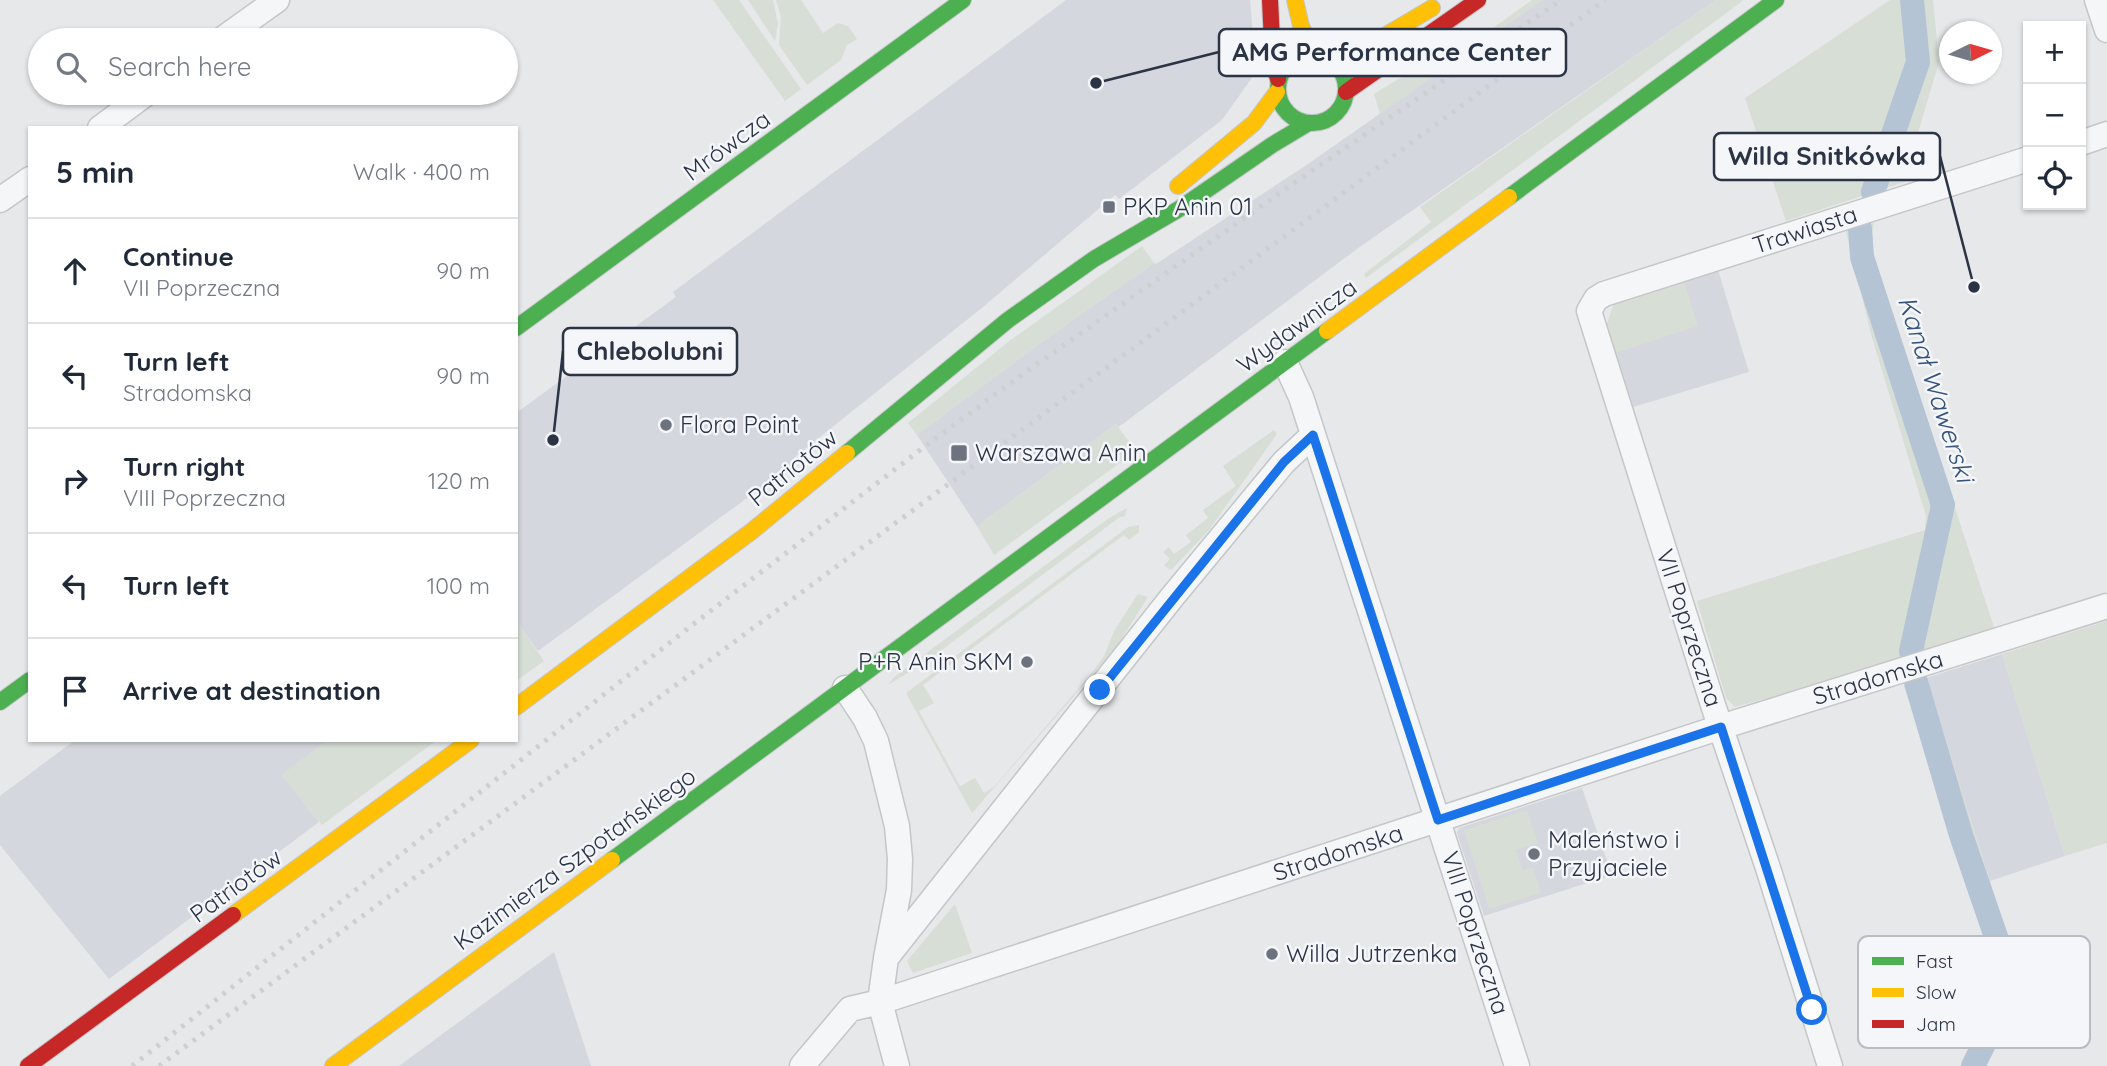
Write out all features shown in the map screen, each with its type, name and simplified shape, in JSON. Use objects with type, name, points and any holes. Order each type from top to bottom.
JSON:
[{"type":"main road","name":"Mrówcza","points":[[518,327],[963,0]]},
{"type":"main road","points":[[1270,0],[1272,62],[1282,107],[1292,118],[1307,124],[1321,123],[1333,116],[1342,106],[1346,92],[1341,71],[1334,63],[1319,56],[1301,26],[1294,0]]},
{"type":"main road","points":[[1278,86],[1285,67],[1296,58],[1319,56],[1378,40],[1446,0]]},
{"type":"main road","points":[[1346,92],[1478,0]]},
{"type":"main road","name":"Wydawnicza","points":[[845,688],[1776,0]]},
{"type":"main road","name":"Patriotów","points":[[1094,259],[1157,202],[1254,123],[1262,115],[1278,86]]},
{"type":"main road","name":"Patriotów","points":[[518,706],[751,531],[1009,320],[1094,259],[1179,209],[1307,124]]},
{"type":"main road","points":[[0,702],[28,681]]},
{"type":"main road","name":"Kazimierza Szpotańskiego","points":[[333,1066],[845,688]]},
{"type":"main road","name":"Patriotów","points":[[28,1066],[468,742]]},
{"type":"street","points":[[238,28],[277,0]]},
{"type":"street","points":[[2097,0],[2107,30]]},
{"type":"street","points":[[103,126],[131,105]]},
{"type":"street","points":[[2086,141],[2107,135]]},
{"type":"street","name":"Trawiasta","points":[[1588,310],[1596,299],[1604,294],[2023,161]]},
{"type":"street","points":[[0,201],[28,180]]},
{"type":"street","name":"VII Poprzeczna","points":[[1588,310],[1830,1066]]},
{"type":"street","name":"VIII Poprzeczna","points":[[1285,362],[1301,397],[1517,1066]]},
{"type":"street","points":[[886,958],[1173,596],[1284,462],[1313,435]]},
{"type":"street","name":"Stradomska","points":[[802,1066],[850,1009],[880,1002],[1721,727],[2107,606]]},
{"type":"street","points":[[845,688],[865,718],[876,741],[897,827],[899,890],[880,1002],[897,1066]]},
{"type":"shaded area","points":[[713,0],[739,0],[801,89],[785,101]]},
{"type":"shaded area","points":[[748,0],[773,0],[778,24],[775,41]]},
{"type":"shaded area","points":[[776,0],[801,0],[823,33],[838,23],[848,26],[857,39],[847,45],[841,60],[807,85],[779,45],[781,17]]},
{"type":"shaded area","points":[[1066,0],[1250,0],[1256,72],[1222,120],[1119,199],[1115,195],[983,307],[796,456],[792,465],[538,651],[518,624],[518,412],[676,297],[673,292]]},
{"type":"shaded area","points":[[1532,0],[1542,0],[1380,114],[1374,94],[1412,71],[1464,49]]},
{"type":"shaded area","points":[[1542,0],[1716,0],[1361,246],[1124,423],[1118,427],[1116,424],[977,526],[917,435],[1154,263],[1308,164]]},
{"type":"shaded area","points":[[1716,0],[1744,0],[1366,278],[1364,274],[1431,222],[1420,207]]},
{"type":"shaded area","points":[[1890,0],[1933,0],[1939,62],[1912,153],[1919,177],[1786,221],[1745,98]]},
{"type":"shaded area","points":[[1874,223],[1870,242],[1878,274],[1995,630],[1905,660],[1735,707],[1726,698],[1697,601],[1925,530],[1926,516],[1871,334],[1846,231]]},
{"type":"shaded area","points":[[1142,246],[1154,263],[917,435],[908,423],[1008,342]]},
{"type":"shaded area","points":[[1718,270],[1749,372],[1633,407],[1607,324],[1614,304]]},
{"type":"shaded area","points":[[1684,281],[1698,326],[1616,353],[1607,324],[1614,304]]},
{"type":"shaded area","points":[[1116,424],[1136,451],[994,555],[977,526]]},
{"type":"shaded area","points":[[1274,430],[1277,434],[1209,530],[1171,570],[1164,565],[1170,559],[1163,552],[1169,547],[1174,554],[1191,542],[1186,535],[1208,518],[1203,510],[1236,486],[1223,466]]},
{"type":"shaded area","points":[[1127,508],[1125,516],[1120,517],[924,663],[888,685],[894,677],[1109,518]]},
{"type":"shaded area","points":[[1139,525],[1139,532],[1129,540],[1124,535],[923,685],[934,703],[919,711],[960,786],[975,778],[984,793],[994,787],[1091,674],[1138,594],[1148,597],[1115,649],[972,813],[906,693],[1128,527]]},
{"type":"shaded area","points":[[2107,621],[2107,843],[2065,856],[2002,654]]},
{"type":"shaded area","points":[[518,624],[544,661],[518,680]]},
{"type":"shaded area","points":[[2002,654],[2065,856],[1990,881],[1926,678]]},
{"type":"shaded area","points":[[1926,678],[1990,881],[2005,936],[1984,936],[1904,686]]},
{"type":"shaded area","points":[[72,742],[325,742],[282,775],[319,822],[109,979],[0,845],[0,796]]},
{"type":"shaded area","points":[[325,742],[434,742],[322,825],[281,775]]},
{"type":"shaded area","name":"Maleństwo i Przyjaciele","points":[[1582,788],[1612,875],[1484,916],[1457,833],[1459,828]]},
{"type":"shaded area","points":[[1527,810],[1538,843],[1516,850],[1523,870],[1533,867],[1541,893],[1489,909],[1464,830]]},
{"type":"shaded area","points":[[955,904],[972,953],[913,973],[907,961]]},
{"type":"shaded area","points":[[554,952],[591,1066],[399,1066]]},
{"type":"shaded area","points":[[1973,1048],[1990,1048],[1983,1066],[1965,1066]]},
{"type":"waterway","name":"Kanał Wawerski","points":[[1873,192],[1918,62],[1912,0]]},
{"type":"waterway","name":"Kanał Wawerski","points":[[1860,228],[1862,257],[1943,505],[1911,651]]},
{"type":"waterway","name":"Kanał Wawerski","points":[[1916,682],[1961,835],[1996,936]]},
{"type":"waterway","name":"Kanał Wawerski","points":[[1973,1066],[1982,1048]]},
{"type":"railway","points":[[132,1066],[691,626],[924,447],[1284,190],[1561,0]]},
{"type":"railway","points":[[159,1066],[1605,0]]},
{"type":"traffic: fast","points":[[518,327],[963,0]]},
{"type":"traffic: fast","points":[[1509,197],[1776,0]]},
{"type":"traffic: fast","points":[[1312,55],[1325,57],[1336,65],[1344,76],[1346,89],[1344,102],[1336,113],[1325,121],[1312,123],[1299,121],[1288,113],[1280,102],[1278,89],[1280,76],[1288,65],[1299,57],[1312,55]]},
{"type":"traffic: fast","points":[[847,453],[1008,320],[1094,259],[1179,209],[1307,124]]},
{"type":"traffic: fast","points":[[612,860],[1327,331]]},
{"type":"traffic: fast","points":[[0,702],[28,681]]},
{"type":"traffic: slow","points":[[1295,0],[1301,26],[1315,56]]},
{"type":"traffic: slow","points":[[1324,57],[1378,40],[1432,8]]},
{"type":"traffic: slow","points":[[1178,186],[1254,123],[1277,92]]},
{"type":"traffic: slow","points":[[1327,331],[1509,197]]},
{"type":"traffic: slow","points":[[518,706],[752,531],[847,453]]},
{"type":"traffic: slow","points":[[233,915],[468,742]]},
{"type":"traffic: slow","points":[[333,1066],[612,860]]},
{"type":"traffic: jam","points":[[1270,0],[1273,62],[1278,79]]},
{"type":"traffic: jam","points":[[1346,92],[1478,0]]},
{"type":"traffic: jam","points":[[28,1066],[233,915]]},
{"type":"place","name":"AMG Performance Center","points":[[1096,83]]},
{"type":"place","name":"PKP Anin 01","points":[[1109,207]]},
{"type":"place","name":"Willa Snitkówka","points":[[1974,287]]},
{"type":"place","name":"Flora Point","points":[[666,425]]},
{"type":"place","name":"Chlebolubni","points":[[553,440]]},
{"type":"place","name":"Warszawa Anin","points":[[959,453]]},
{"type":"place","name":"P+R Anin SKM","points":[[1027,662]]},
{"type":"place","name":"Maleństwo i Przyjaciele","points":[[1534,854]]},
{"type":"place","name":"Willa Jutrzenka","points":[[1272,954]]},
{"type":"route","points":[[1100,690],[1173,596],[1284,462],[1313,435],[1438,820],[1721,727],[1812,1010]]}]
